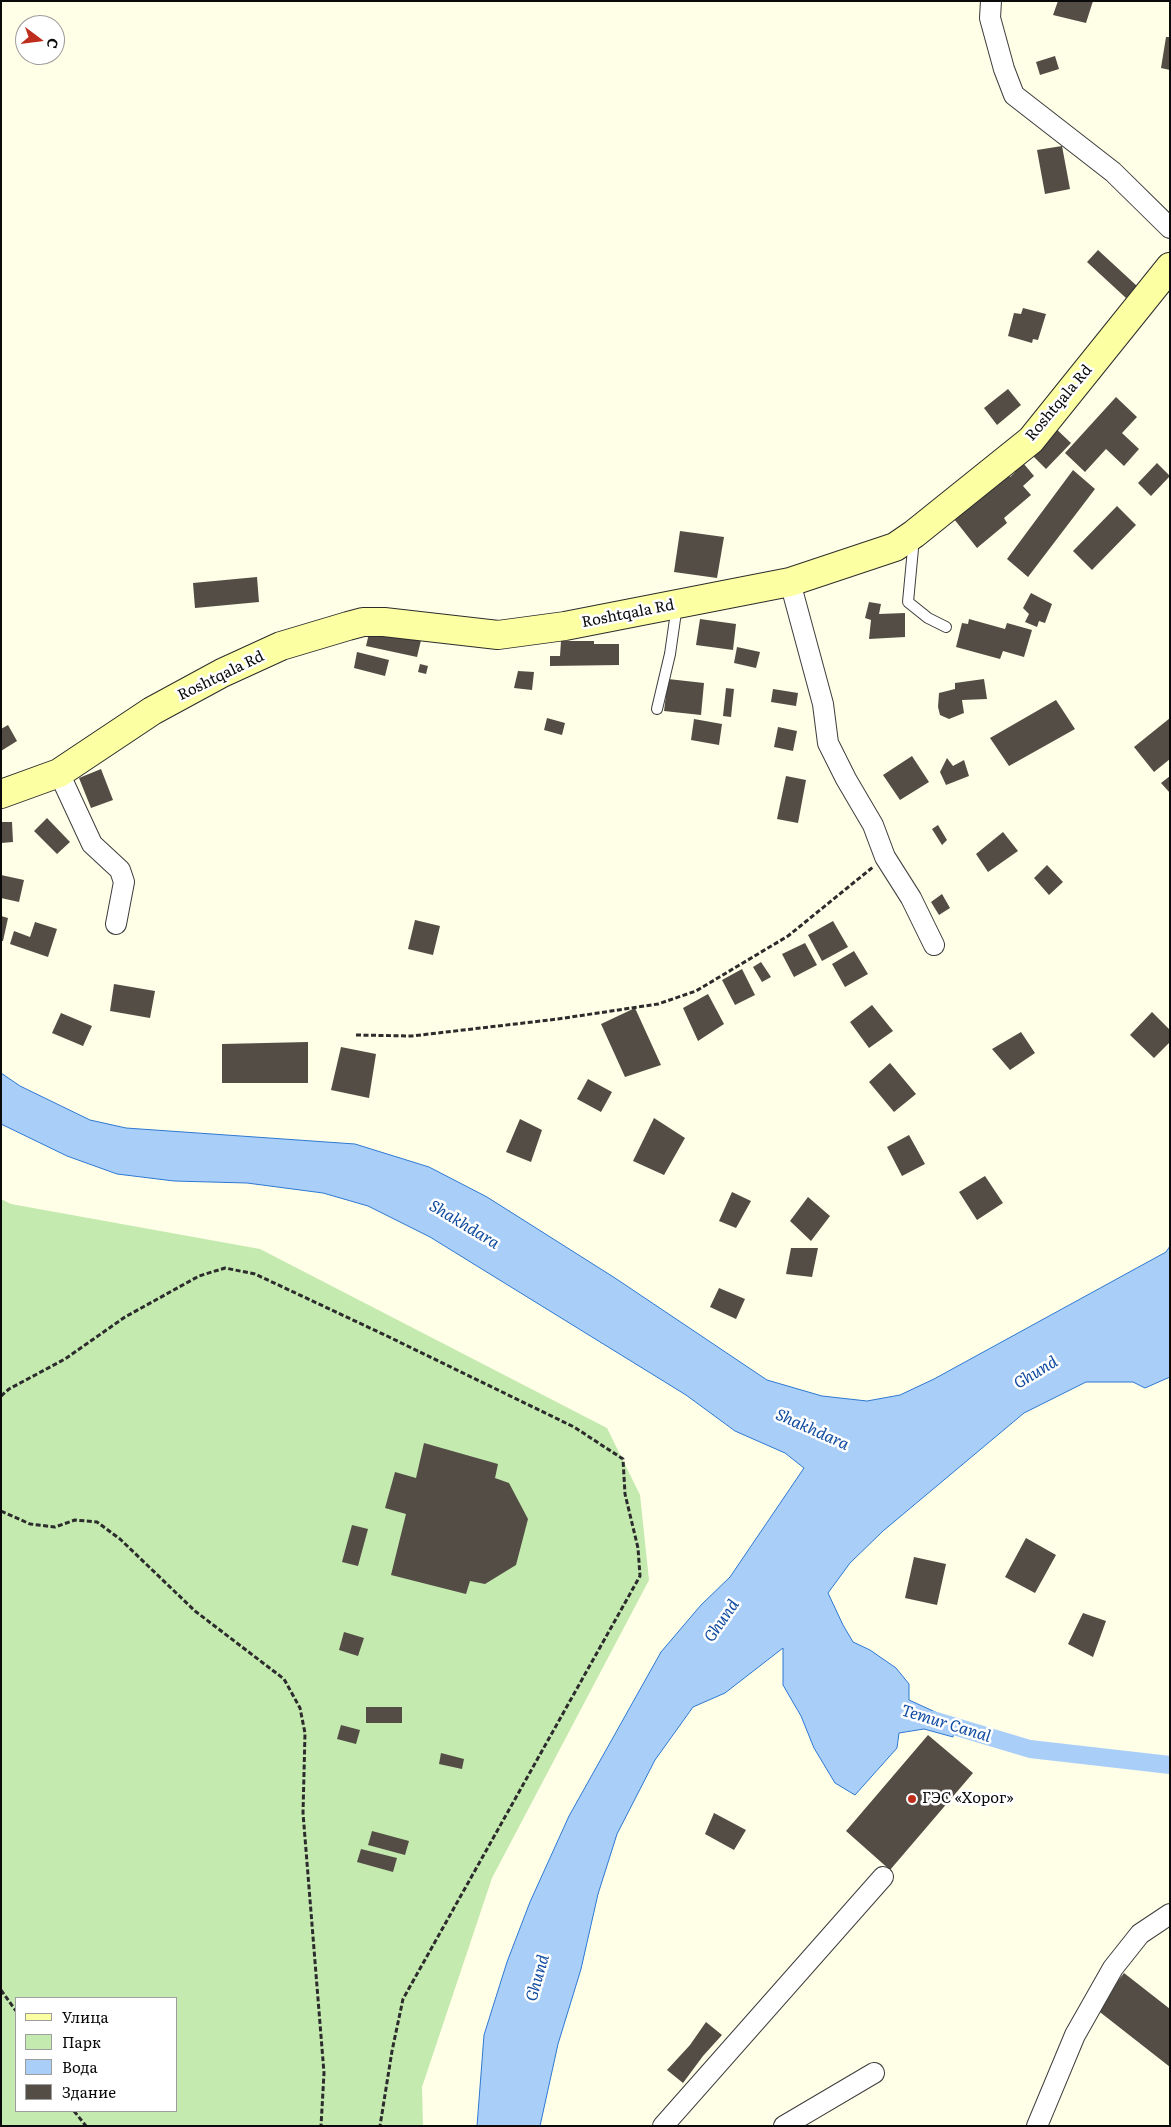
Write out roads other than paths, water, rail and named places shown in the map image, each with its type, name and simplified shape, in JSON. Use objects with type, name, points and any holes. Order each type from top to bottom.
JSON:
[{"type":"main road","name":"Roshtqala Rd","points":[[1,794],[59,773],[152,711],[222,673],[281,646],[348,626],[363,622],[384,622],[498,635],[565,626],[790,582],[895,548],[1031,440],[1170,267]]},
{"type":"street","points":[[991,1],[990,18],[1004,69],[1014,95],[1112,172],[1170,228]]},
{"type":"street","points":[[790,582],[823,704],[828,743],[846,779],[873,825],[884,857],[911,898],[934,945]]},
{"type":"street","points":[[59,773],[92,844],[120,870],[124,882],[116,924]]},
{"type":"street","points":[[663,2126],[883,1878]]},
{"type":"street","points":[[1037,2126],[1075,2035],[1113,1968],[1140,1934],[1170,1914]]},
{"type":"street","points":[[784,2126],[874,2073]]},
{"type":"lane","points":[[914,534],[908,602],[928,618],[946,627]]},
{"type":"lane","points":[[657,709],[670,654],[677,604]]},
{"type":"water","points":[[1,1073],[20,1086],[90,1120],[126,1128],[355,1144],[429,1167],[487,1197],[615,1278],[767,1380],[822,1396],[867,1401],[900,1395],[934,1379],[1166,1252],[1170,1246],[1170,1377],[1145,1388],[1133,1382],[1086,1382],[1024,1413],[883,1531],[850,1563],[828,1593],[853,1642],[870,1650],[896,1668],[909,1684],[909,1700],[955,1721],[953,1737],[924,1729],[899,1733],[897,1748],[855,1795],[835,1783],[814,1748],[801,1716],[783,1685],[783,1648],[725,1693],[693,1707],[655,1760],[617,1834],[598,1894],[581,1969],[558,2044],[540,2126],[477,2126],[484,2035],[507,1962],[530,1902],[569,1816],[661,1652],[701,1605],[730,1577],[804,1468],[785,1453],[735,1431],[686,1395],[430,1237],[368,1206],[323,1193],[247,1183],[174,1181],[117,1174],[67,1156],[1,1124]]},
{"type":"waterway","name":"Temur Canal","points":[[933,1720],[1030,1749],[1170,1765]]},
{"type":"place","name":"ГЭС «Хорог»","points":[[912,1799]]},
{"type":"water label","name":"Shakhdara","points":[[464,1225]]},
{"type":"water label","name":"Ghund","points":[[1036,1373]]},
{"type":"water label","name":"Shakhdara","points":[[812,1430]]},
{"type":"water label","name":"Ghund","points":[[722,1621]]},
{"type":"water label","name":"Ghund","points":[[538,1978]]}]
